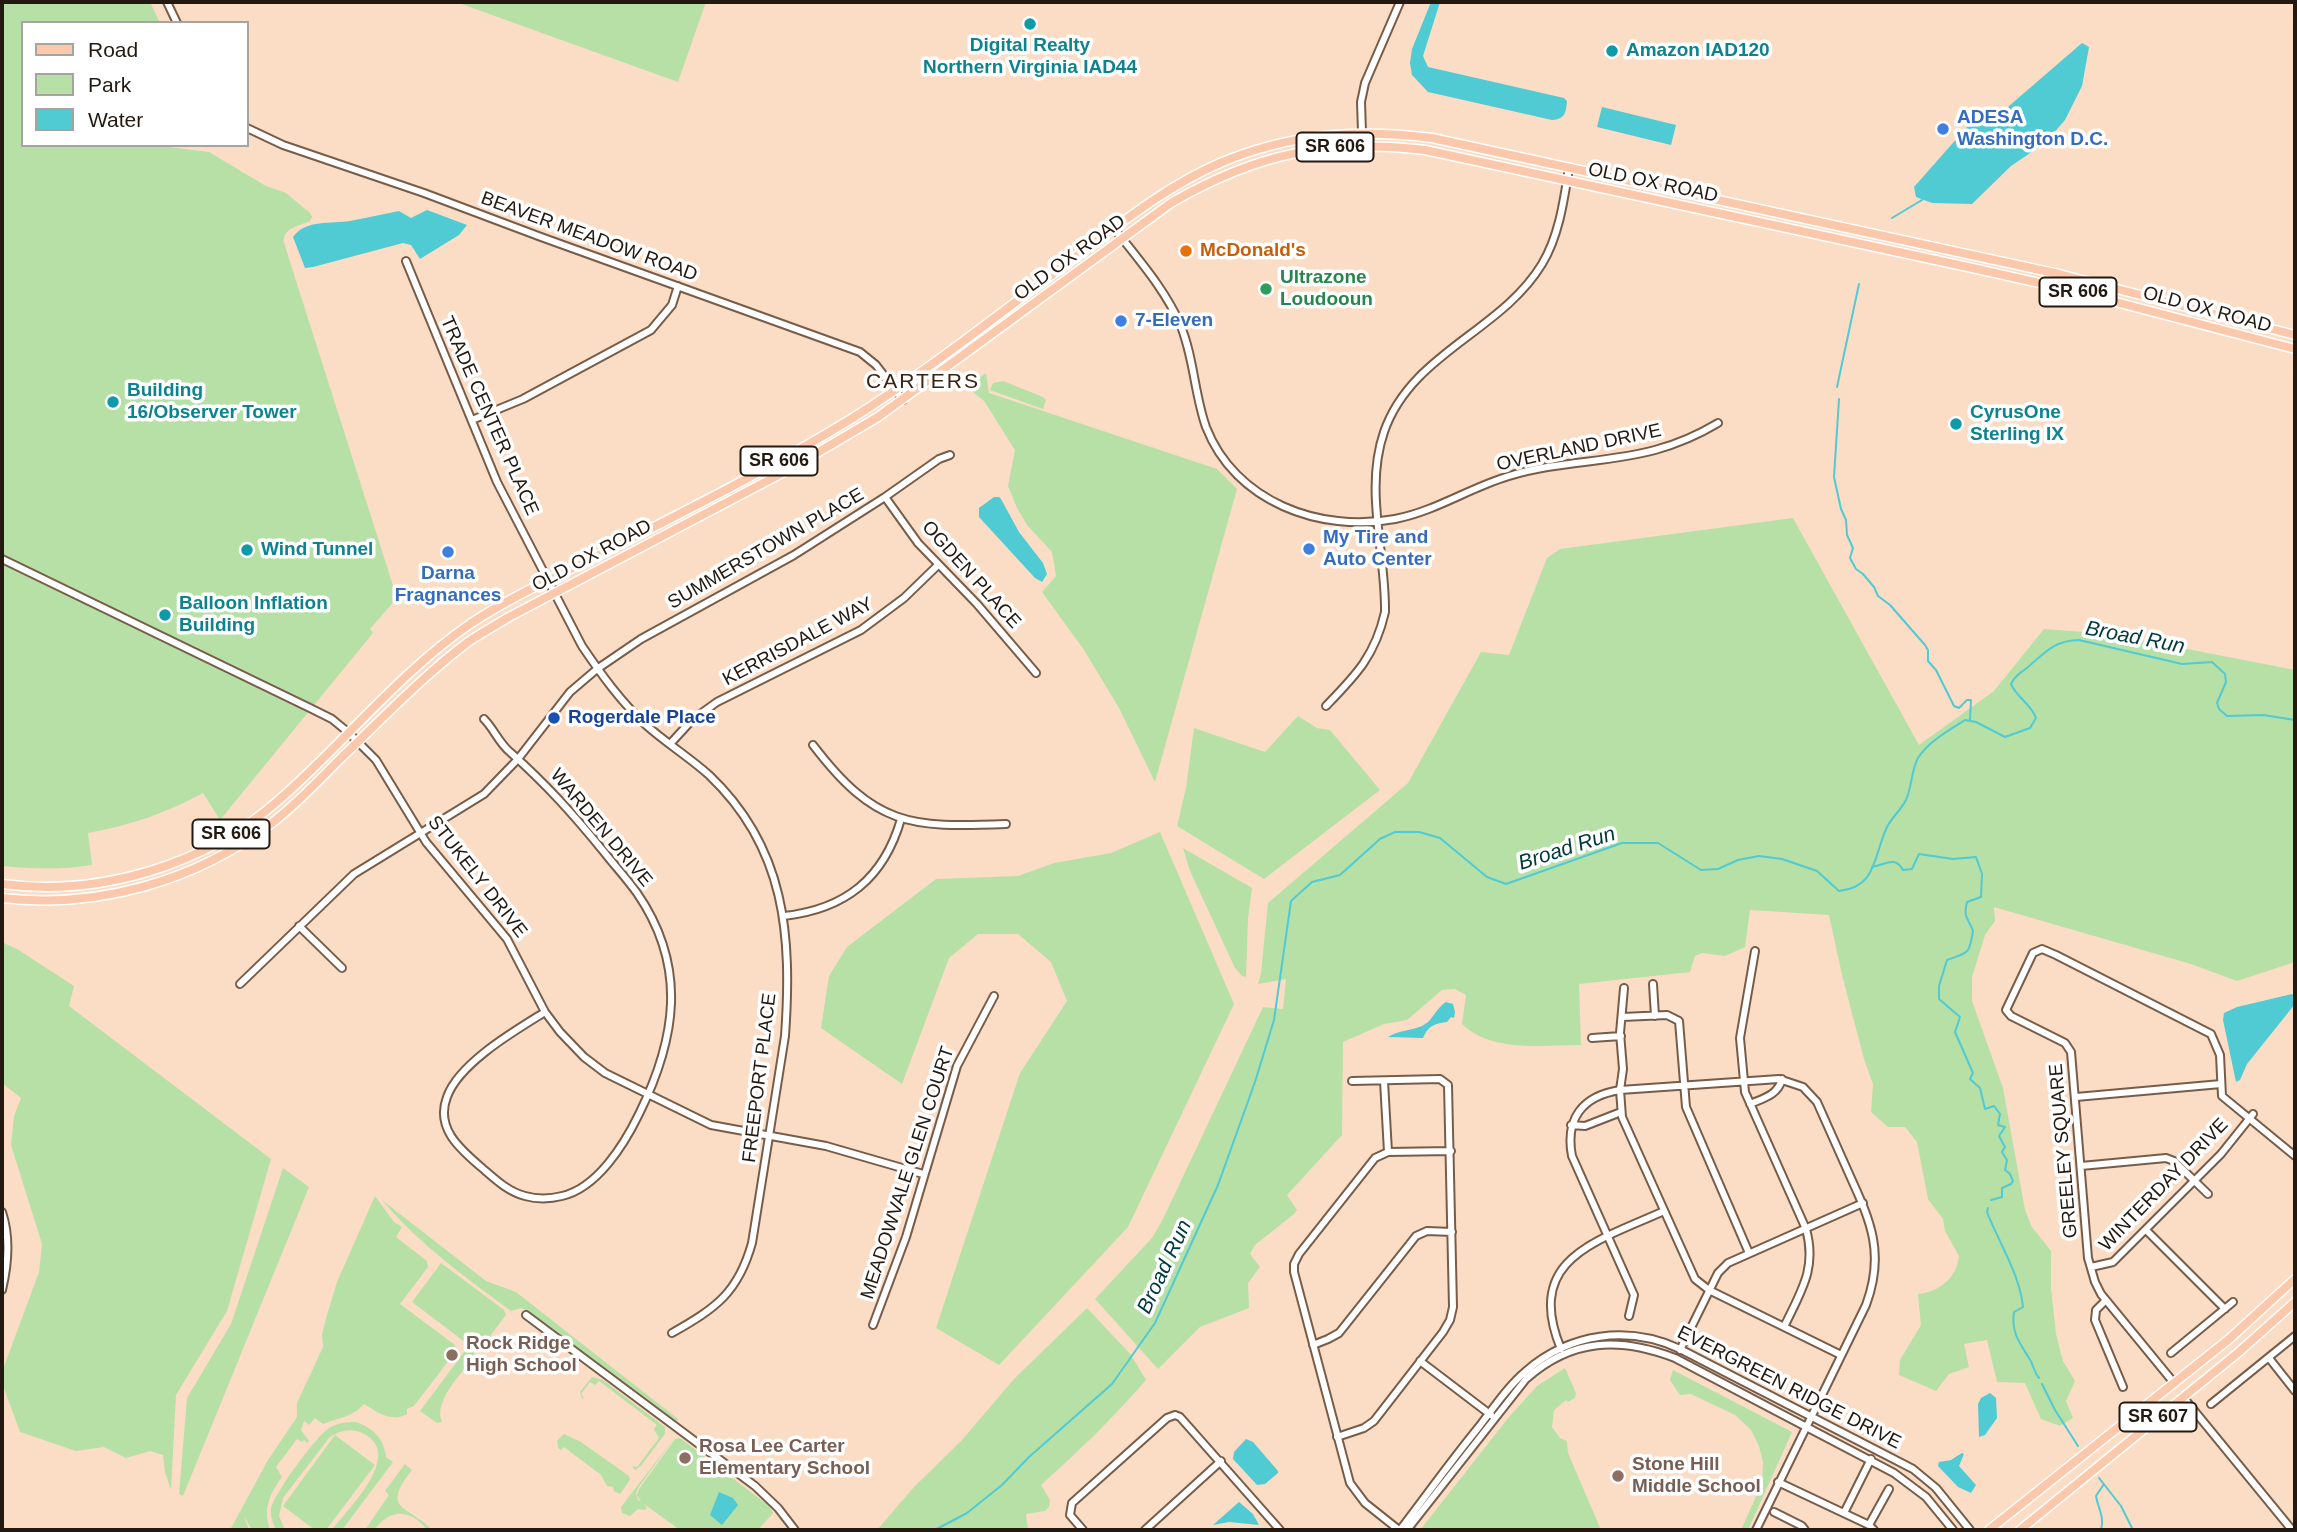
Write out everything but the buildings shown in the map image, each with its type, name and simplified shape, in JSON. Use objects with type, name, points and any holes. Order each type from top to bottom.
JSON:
[{"type":"main road","name":"OLD OX ROAD","points":[[2,884],[46,887],[102,883],[148,872],[192,855],[237,831],[267,810],[403,679],[471,624],[550,580],[762,471],[851,419],[1185,179],[1233,158],[1294,139],[1362,132],[1432,138],[2059,274],[2295,335]]},
{"type":"main road","name":"OLD OX ROAD","points":[[2,898],[48,901],[111,894],[190,872],[224,855],[272,823],[423,680],[471,640],[509,617],[821,452],[903,400],[1171,203],[1218,178],[1285,154],[1360,145],[1425,150],[2066,289],[2295,349]]},
{"type":"main road","name":"SR 607","points":[[1989,1530],[2245,1326],[2295,1279]]},
{"type":"main road","name":"SR 607","points":[[2020,1530],[2239,1352],[2295,1302]]},
{"type":"street","points":[[167,2],[176,21]]},
{"type":"street","points":[[1362,132],[1361,102],[1365,83],[1401,2]]},
{"type":"street","name":"BEAVER MEADOW ROAD","points":[[248,128],[284,145],[424,193],[860,352],[873,362],[903,400]]},
{"type":"street","points":[[1326,706],[1359,672],[1373,650],[1385,611],[1376,474],[1383,436],[1392,412],[1421,373],[1509,303],[1530,281],[1553,241],[1569,168]]},
{"type":"street","name":"OVERLAND DRIVE","points":[[1114,228],[1174,313],[1189,347],[1198,396],[1208,430],[1232,468],[1258,492],[1296,513],[1331,522],[1378,521],[1425,511],[1493,481],[1525,471],[1654,450],[1694,436],[1718,423]]},
{"type":"street","name":"TRADE CENTER PLACE","points":[[406,261],[497,482],[550,580]]},
{"type":"street","points":[[472,420],[523,399],[651,330],[672,305],[678,286]]},
{"type":"street","name":"SUMMERSTOWN PLACE","points":[[597,669],[641,639],[794,555],[939,459],[950,455]]},
{"type":"street","name":"OGDEN PLACE","points":[[885,497],[918,543],[977,604],[1036,673]]},
{"type":"street","name":"STUKELY DRIVE","points":[[2,559],[332,719],[349,733],[384,770],[420,832],[507,939],[545,1012],[560,1032],[584,1057],[605,1073],[711,1125],[852,1152],[923,1174]]},
{"type":"street","name":"KERRISDALE WAY","points":[[670,744],[692,720],[726,697],[861,630],[904,598],[939,565]]},
{"type":"street","name":"FREEPORT PLACE","points":[[550,580],[582,646],[597,669],[638,717],[706,773],[745,816],[770,863],[784,916],[787,942],[787,1010],[752,1243],[746,1265],[731,1291],[719,1303],[672,1333]]},
{"type":"street","points":[[240,984],[354,874],[484,794],[518,759],[570,692],[597,669]]},
{"type":"street","name":"WARDEN DRIVE","points":[[484,719],[501,744],[561,800],[613,862],[638,894],[659,936],[669,974],[671,1016],[666,1049],[648,1095]]},
{"type":"street","points":[[813,746],[848,787],[876,808],[901,819],[942,825],[1006,824]]},
{"type":"street","points":[[784,916],[827,907],[851,894],[872,875],[884,859],[901,819]]},
{"type":"street","points":[[299,926],[342,968]]},
{"type":"street","name":"GREELEY SQUARE","points":[[2174,1383],[2106,1300],[2098,1288],[2091,1267],[2069,1047],[2011,1016],[2007,1010],[2033,953],[2038,949],[2056,955],[2211,1034],[2220,1055],[2221,1092],[2225,1100],[2251,1116],[2295,1156]]},
{"type":"street","points":[[1755,951],[1741,1028],[1743,1081],[1750,1104],[1806,1228],[1810,1245],[1810,1269],[1784,1327]]},
{"type":"street","points":[[1653,984],[1655,1016]]},
{"type":"street","points":[[1624,988],[1621,1112],[1695,1279],[1709,1290],[1841,1355]]},
{"type":"street","name":"MEADOWVALE GLEN COURT","points":[[873,1325],[906,1237],[957,1066],[994,996]]},
{"type":"street","points":[[545,1012],[502,1038],[469,1067],[457,1079],[445,1100],[445,1124],[453,1141],[502,1185],[526,1196],[545,1198],[564,1196],[583,1187],[610,1159],[648,1095]]},
{"type":"street","points":[[1622,1017],[1672,1016],[1679,1021],[1683,1085],[1689,1115],[1749,1253]]},
{"type":"street","points":[[1592,1038],[1621,1036]]},
{"type":"street","points":[[1337,1437],[1371,1424],[1452,1316],[1451,1151],[1447,1083],[1440,1079],[1352,1082]]},
{"type":"street","points":[[1750,1104],[1775,1093],[1782,1079]]},
{"type":"street","points":[[1629,1316],[1633,1295],[1572,1156],[1569,1140],[1571,1125],[1578,1112],[1599,1094],[1620,1090],[1782,1079],[1803,1087],[1817,1102],[1863,1203],[1874,1236],[1875,1270],[1870,1295],[1755,1530]]},
{"type":"street","points":[[1384,1081],[1388,1152]]},
{"type":"street","points":[[2076,1097],[2221,1084]]},
{"type":"street","points":[[1571,1125],[1586,1126],[1621,1112]]},
{"type":"street","name":"WINTERDAY DRIVE","points":[[2091,1267],[2113,1262],[2221,1154],[2251,1116]]},
{"type":"street","points":[[1400,1530],[1365,1503],[1348,1478],[1294,1272],[1295,1261],[1368,1165],[1379,1155],[1388,1152],[1451,1151]]},
{"type":"street","points":[[2081,1166],[2166,1158],[2174,1161],[2208,1195]]},
{"type":"street","points":[[1675,1358],[1718,1273],[1728,1263],[1863,1203]]},
{"type":"street","points":[[1562,1351],[1554,1332],[1550,1305],[1557,1279],[1575,1254],[1664,1211]]},
{"type":"street","points":[[2,1212],[7,1242],[2,1290]]},
{"type":"street","points":[[2146,1230],[2225,1309]]},
{"type":"street","points":[[1313,1345],[1342,1329],[1416,1236],[1427,1231],[1452,1232]]},
{"type":"street","points":[[2106,1300],[2096,1310],[2095,1320],[2123,1387]]},
{"type":"street","points":[[2171,1353],[2233,1303]]},
{"type":"street","points":[[526,1314],[755,1486],[778,1508],[795,1530]]},
{"type":"street","name":"EVERGREEN RIDGE DRIVE","points":[[1400,1530],[1492,1415],[1526,1379],[1562,1351],[1596,1336],[1629,1334],[1658,1340],[1681,1349],[1913,1469],[1936,1488],[1970,1530]]},
{"type":"street","points":[[2211,1404],[2295,1336]]},
{"type":"street","name":"EVERGREEN RIDGE DRIVE","points":[[1562,1351],[1616,1344],[1652,1349],[1675,1358],[1871,1459],[1926,1497],[1953,1530]]},
{"type":"street","points":[[2269,1358],[2295,1391]]},
{"type":"street","points":[[1420,1361],[1492,1415]]},
{"type":"street","points":[[2183,1397],[2292,1530]]},
{"type":"street","points":[[1083,1530],[1070,1515],[1072,1503],[1167,1418],[1175,1415],[1180,1417],[1221,1461],[1280,1530]]},
{"type":"street","name":"EVERGREEN RIDGE DRIVE","points":[[1408,1530],[1492,1415]]},
{"type":"street","points":[[1844,1513],[1871,1459]]},
{"type":"street","points":[[1145,1530],[1221,1461]]},
{"type":"street","points":[[1778,1482],[1872,1527],[1889,1489]]},
{"type":"street","points":[[1774,1512],[1805,1530]]},
{"type":"green space","points":[[2,2],[150,2],[159,21],[21,21],[21,147],[169,147],[209,152],[266,186],[286,193],[310,213],[310,221],[288,231],[284,243],[397,598],[370,629],[373,633],[220,820],[203,793],[147,818],[88,833],[92,865],[70,868],[2,866]]},
{"type":"green space","points":[[456,2],[706,2],[678,82]]},
{"type":"green space","points":[[986,373],[989,393],[1217,469],[1237,489],[1155,782],[1119,708],[1084,650],[1042,592],[1056,576],[1052,552],[1027,525],[1008,486],[1015,450],[984,401],[966,386]]},
{"type":"green space","points":[[1003,381],[1043,397],[1046,400],[1043,409],[990,390],[993,383]]},
{"type":"green space","points":[[1793,518],[1919,745],[1994,691],[2044,629],[2110,634],[2295,670],[2295,962],[2237,981],[2191,964],[1994,907],[1995,921],[1985,935],[1972,977],[1972,1001],[2003,1088],[2025,1210],[2032,1227],[2051,1251],[2051,1288],[2056,1334],[2063,1361],[2075,1381],[2066,1401],[2073,1418],[2060,1426],[2041,1419],[2025,1383],[1997,1382],[1987,1340],[1964,1344],[1969,1367],[1949,1374],[1936,1391],[1899,1375],[1900,1360],[1921,1325],[1918,1294],[1940,1287],[1946,1282],[1955,1271],[1959,1256],[1945,1231],[1943,1219],[1928,1199],[1917,1142],[1905,1127],[1888,1127],[1871,1112],[1873,1084],[1842,975],[1829,915],[1750,910],[1745,947],[1725,956],[1702,953],[1695,956],[1690,972],[1579,984],[1581,1045],[1535,1046],[1488,1040],[1462,1024],[1466,995],[1455,989],[1442,990],[1407,1020],[1384,1024],[1343,1042],[1342,1135],[1287,1195],[1297,1210],[1294,1214],[1255,1245],[1250,1254],[1260,1267],[1248,1283],[1249,1308],[1200,1327],[1158,1369],[1095,1299],[1152,1238],[1163,1219],[1263,1007],[1283,1009],[1286,979],[1258,984],[1268,903],[1408,783],[1481,652],[1509,655],[1547,558],[1560,549]]},
{"type":"green space","points":[[1298,716],[1317,728],[1330,730],[1380,790],[1264,879],[1177,826],[1186,788],[1194,728],[1265,752]]},
{"type":"green space","points":[[1160,832],[1234,1004],[1128,1227],[999,1365],[936,1328],[1020,1073],[1067,1001],[1051,962],[1018,934],[978,934],[949,958],[902,1084],[821,1028],[829,976],[847,947],[936,879],[1018,876],[1054,863],[1111,853]]},
{"type":"green space","points":[[1183,848],[1252,888],[1246,977],[1235,968],[1190,871]]},
{"type":"green space","points":[[2,942],[74,986],[69,1006],[271,1159],[227,1311],[176,1395],[171,1490],[163,1455],[150,1451],[126,1458],[104,1447],[76,1451],[20,1432],[2,1383],[2,1372],[39,1272],[42,1244],[11,1145],[14,1116],[21,1098],[2,1083]]},
{"type":"green space","points":[[283,1168],[309,1187],[183,1496],[179,1494],[187,1398],[231,1324]]},
{"type":"green space","points":[[375,1196],[394,1222],[402,1227],[396,1237],[427,1261],[428,1267],[400,1304],[455,1345],[456,1351],[414,1406],[407,1409],[407,1414],[390,1417],[364,1404],[350,1414],[323,1424],[315,1418],[309,1425],[304,1421],[301,1430],[309,1441],[307,1443],[297,1439],[276,1467],[282,1477],[268,1502],[270,1530],[252,1530],[244,1516],[249,1530],[230,1530],[268,1460],[297,1417],[297,1403],[323,1347],[322,1334],[337,1282]]},
{"type":"green space","points":[[382,1200],[486,1281],[516,1292],[678,1419],[676,1422],[526,1310],[521,1308],[511,1311],[477,1286],[427,1245]]},
{"type":"green space","points":[[441,1263],[504,1310],[506,1315],[478,1352],[412,1302]]},
{"type":"green space","points":[[1087,1308],[1131,1355],[1146,1380],[1095,1434],[1041,1485],[1050,1500],[1049,1507],[1045,1511],[1026,1514],[1028,1530],[877,1530],[914,1487],[962,1440],[1014,1379]]},
{"type":"green space","points":[[467,1348],[476,1355],[445,1396],[440,1414],[442,1422],[437,1423],[420,1411]]},
{"type":"green space","points":[[1565,1368],[1576,1393],[1575,1398],[1568,1402],[1566,1400],[1554,1410],[1552,1427],[1560,1438],[1567,1441],[1568,1453],[1601,1530],[1420,1530],[1509,1417],[1537,1386]]},
{"type":"green space","points":[[1673,1370],[1792,1432],[1748,1530],[1741,1530],[1762,1483],[1763,1462],[1759,1446],[1751,1430],[1735,1415],[1691,1394],[1680,1395],[1670,1380]]},
{"type":"green space","points":[[592,1377],[603,1380],[665,1427],[665,1434],[635,1470],[632,1466],[637,1467],[659,1438],[654,1429],[657,1425],[599,1381],[595,1385],[590,1382],[581,1394],[584,1398],[582,1399],[580,1392]]},
{"type":"green space","points":[[356,1422],[377,1435],[383,1444],[386,1457],[393,1462],[342,1530],[332,1530],[370,1480],[378,1453],[373,1441],[360,1432],[348,1430],[332,1436],[283,1498],[279,1516],[285,1530],[276,1530],[271,1509],[279,1491],[296,1466],[329,1428]]},
{"type":"green space","points":[[564,1434],[581,1442],[629,1476],[630,1480],[620,1494],[614,1491],[613,1487],[607,1486],[601,1475],[564,1447],[561,1450],[558,1448],[557,1441]]},
{"type":"green space","points":[[335,1435],[375,1465],[326,1530],[315,1530],[283,1506]]},
{"type":"green space","name":"Rosa Lee Carter Elementary School","points":[[675,1437],[638,1488],[636,1493],[638,1500],[641,1502],[637,1495],[639,1489],[675,1439],[680,1438],[769,1506],[773,1513],[758,1530],[680,1530],[644,1504],[647,1508],[645,1510],[638,1509],[630,1516],[622,1513],[621,1507]]},
{"type":"green space","points":[[405,1464],[412,1470],[398,1493],[400,1505],[433,1530],[427,1530],[414,1518],[400,1514],[387,1518],[374,1530],[365,1530],[389,1495],[385,1491]]},
{"type":"water","points":[[1431,2],[1440,2],[1423,56],[1428,67],[1564,98],[1567,101],[1564,115],[1552,120],[1428,92],[1412,75],[1410,63],[1412,49]]},
{"type":"water","points":[[2082,43],[2089,47],[2082,86],[2065,120],[2045,143],[2011,166],[1972,204],[1932,203],[1916,197],[1914,187],[1967,127],[1995,120],[2004,114],[2009,106]]},
{"type":"water","points":[[1602,107],[1676,125],[1671,145],[1597,127]]},
{"type":"water","points":[[427,210],[467,225],[459,235],[420,259],[411,245],[403,243],[305,268],[293,237],[305,227],[320,223],[350,221],[399,211],[411,218]]},
{"type":"water","points":[[994,497],[1001,499],[1019,532],[1043,563],[1047,574],[1042,582],[1035,578],[979,517],[979,508]]},
{"type":"water","points":[[2292,994],[2295,1004],[2236,1082],[2223,1020],[2224,1013],[2237,1007]]},
{"type":"water","points":[[1446,1002],[1453,1004],[1454,1018],[1432,1026],[1423,1038],[1388,1037],[1426,1024]]},
{"type":"water","points":[[1990,1393],[1996,1398],[1997,1418],[1985,1435],[1979,1437],[1978,1404],[1981,1398]]},
{"type":"water","points":[[1246,1439],[1253,1442],[1278,1471],[1265,1484],[1257,1485],[1233,1459],[1234,1452]]},
{"type":"water","points":[[1964,1454],[1959,1466],[1976,1485],[1971,1493],[1958,1487],[1938,1466],[1939,1462],[1951,1460]]},
{"type":"water","points":[[719,1492],[733,1498],[738,1505],[722,1525],[710,1515]]},
{"type":"water","points":[[1239,1502],[1253,1514],[1259,1525],[1229,1522],[1213,1525]]},
{"type":"waterway","points":[[1892,218],[1922,200]]},
{"type":"waterway","points":[[1837,387],[1859,284]]},
{"type":"waterway","points":[[1839,399],[1834,477],[1846,520],[1847,535],[1853,548],[1850,558],[1856,569],[1874,587],[1878,596],[1890,605],[1925,645],[1928,661],[1936,670],[1954,706],[1959,708],[1967,700],[1971,700],[1970,720]]},
{"type":"waterway","name":"Broad Run","points":[[935,1530],[967,1513],[1002,1485],[1029,1457],[1112,1384],[1155,1323],[1218,1185],[1255,1082],[1274,1020],[1291,901],[1312,882],[1340,875],[1380,839],[1395,832],[1419,832],[1440,838],[1487,877],[1506,884],[1622,843],[1658,843],[1701,870],[1718,869],[1738,860],[1759,856],[1782,859],[1817,871],[1839,891],[1861,884],[1867,877],[1887,827],[1906,800],[1918,758],[1933,742],[1965,720],[1976,722],[2005,737],[2030,728],[2036,718],[2011,684],[2045,653],[2063,642],[2079,640],[2182,664],[2212,662],[2225,674],[2226,682],[2217,703],[2227,716],[2263,715],[2295,720]]},
{"type":"waterway","points":[[1872,867],[1893,862],[1903,870],[1912,869],[1919,854],[1953,859],[1976,857],[1982,874],[1981,897],[1967,902],[1966,915],[1973,931],[1969,949],[1964,954],[1947,960],[1939,986],[1939,999],[1960,1017],[1955,1032],[1973,1073],[1970,1079],[1980,1088],[1985,1109],[1994,1106],[2000,1114],[1998,1125],[2005,1127],[1999,1136],[2005,1147],[2002,1152],[2007,1160],[2005,1170],[2013,1181],[2002,1188],[2002,1197],[1991,1200]]},
{"type":"waterway","points":[[1988,1208],[1987,1212],[2021,1295],[2023,1307],[2014,1312],[2015,1331],[2039,1378]]},
{"type":"waterway","points":[[2042,1384],[2078,1446]]},
{"type":"waterway","points":[[2099,1478],[2121,1506],[2133,1530]]},
{"type":"waterway","points":[[2101,1530],[2102,1517],[2096,1496],[2104,1484]]},
{"type":"place","name":"Digital Realty Northern Virginia IAD44","points":[[1030,24]]},
{"type":"place","name":"Amazon IAD120","points":[[1612,51]]},
{"type":"place","name":"ADESA Washington D.C.","points":[[1943,129]]},
{"type":"place","name":"McDonald's","points":[[1186,251]]},
{"type":"place","name":"Ultrazone Loudooun","points":[[1266,289]]},
{"type":"place","name":"7-Eleven","points":[[1121,321]]},
{"type":"place","name":"Building 16/Observer Tower","points":[[113,402]]},
{"type":"place","name":"CyrusOne Sterling IX","points":[[1956,424]]},
{"type":"place","name":"My Tire and Auto Center","points":[[1309,549]]},
{"type":"place","name":"Wind Tunnel","points":[[247,550]]},
{"type":"place","name":"Darna Fragnances","points":[[448,552]]},
{"type":"place","name":"Balloon Inflation Building","points":[[165,615]]},
{"type":"place","name":"Rogerdale Place","points":[[554,718]]},
{"type":"place","name":"Rock Ridge High School","points":[[452,1355]]},
{"type":"place","name":"Rosa Lee Carter Elementary School","points":[[685,1458]]},
{"type":"place","name":"Stone Hill Middle School","points":[[1618,1476]]},
{"type":"district","name":"CARTERS","points":[[923,382]]}]
